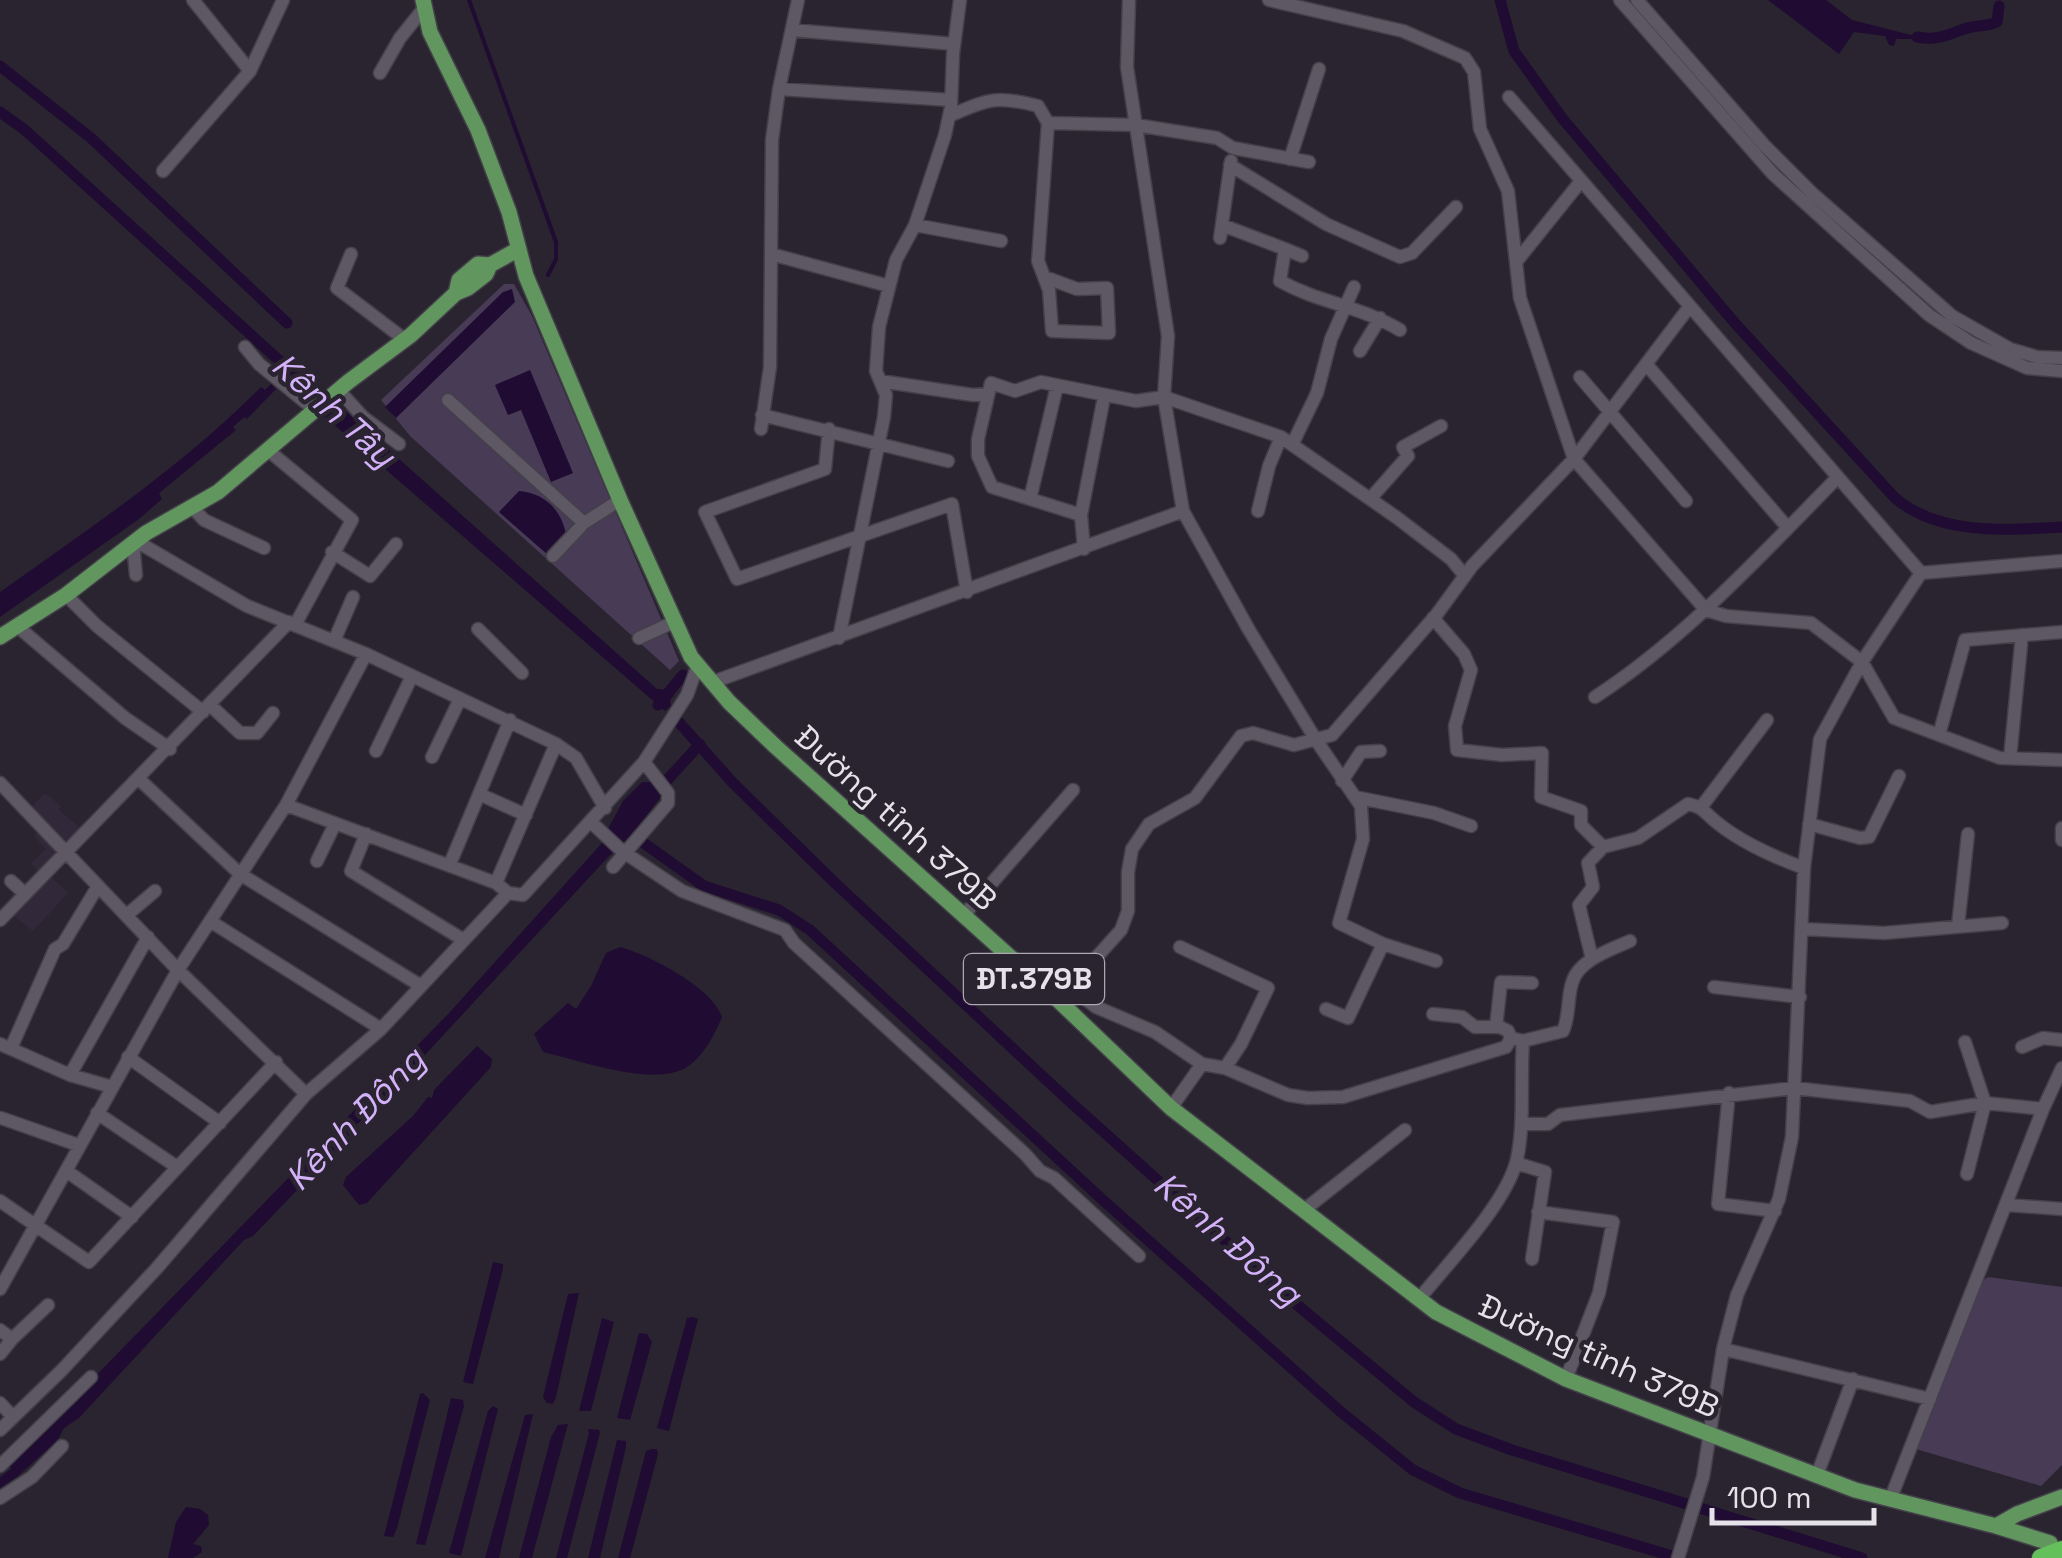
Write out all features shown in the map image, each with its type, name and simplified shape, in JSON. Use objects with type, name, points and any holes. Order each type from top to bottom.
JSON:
[{"type":"main road","name":"Đường tỉnh 379B","points":[[424,3],[430,32],[478,130],[497,179],[518,250],[674,622],[698,665],[776,747],[1058,1000],[1172,1108],[1436,1312],[1566,1379],[1711,1437],[1890,1500],[1996,1526],[2051,1550]]},
{"type":"main road","points":[[0,637],[66,595],[135,542],[218,492],[404,339],[456,292],[460,280],[478,264],[490,265],[518,250]]},
{"type":"main road","points":[[1996,1526],[2062,1497]]},
{"type":"street","points":[[194,0],[250,71]]},
{"type":"street","points":[[163,171],[250,71],[283,0]]},
{"type":"street","points":[[798,0],[772,140],[770,368],[762,422],[829,429],[948,461]]},
{"type":"street","points":[[839,638],[886,395],[876,371],[880,328],[896,260],[915,225],[949,116],[960,0]]},
{"type":"street","points":[[1129,0],[1127,67],[1168,336],[1164,397],[1183,511],[1316,740],[1361,806],[1363,839],[1339,923],[1382,944],[1436,962]]},
{"type":"street","points":[[1269,0],[1402,31],[1465,58],[1474,72],[1480,130],[1508,191],[1520,298],[1574,459],[1706,610],[1726,616],[1811,623],[1862,662],[1894,718],[2000,758],[2062,760]]},
{"type":"street","points":[[1620,0],[1638,8],[1773,174],[1952,316],[2010,349],[2037,357],[2062,358]]},
{"type":"street","points":[[380,73],[424,3]]},
{"type":"street","points":[[792,30],[954,44]]},
{"type":"street","points":[[1290,159],[1318,69]]},
{"type":"street","points":[[779,90],[951,100]]},
{"type":"street","points":[[949,116],[986,100],[1006,97],[1038,106],[1048,123],[1038,261],[1049,290],[1052,331],[1109,333],[1107,288],[1078,290],[1050,279]]},
{"type":"street","points":[[1509,97],[1921,573]]},
{"type":"street","points":[[1048,123],[1136,125],[1218,138],[1233,148],[1309,162]]},
{"type":"street","points":[[1233,148],[1221,232],[1302,256]]},
{"type":"street","points":[[1230,165],[1326,224],[1400,257],[1412,252],[1456,207]]},
{"type":"street","points":[[1516,262],[1582,181]]},
{"type":"street","points":[[1816,205],[1929,315],[1971,343],[2027,368],[2062,371]]},
{"type":"street","points":[[1510,210],[1535,238]]},
{"type":"street","points":[[915,225],[1002,241]]},
{"type":"street","points":[[1285,249],[1280,281],[1302,293],[1346,304],[1400,330]]},
{"type":"street","points":[[351,254],[337,288],[404,339]]},
{"type":"street","points":[[771,254],[890,286]]},
{"type":"street","points":[[1258,511],[1269,466],[1317,394],[1331,339],[1354,287]]},
{"type":"street","points":[[1058,1000],[1121,930],[1128,911],[1132,849],[1149,824],[1196,798],[1241,736],[1253,733],[1294,745],[1332,735],[1465,576],[1574,459],[1690,306]]},
{"type":"street","points":[[1360,352],[1380,318]]},
{"type":"street","points":[[245,348],[314,413]]},
{"type":"street","points":[[1646,364],[1788,528]]},
{"type":"street","points":[[1580,377],[1686,502]]},
{"type":"street","points":[[880,381],[988,394]]},
{"type":"street","points":[[1080,515],[992,488],[978,456],[991,383],[1015,392],[1040,382],[1136,401],[1164,397],[1286,441],[1451,559],[1465,576]]},
{"type":"street","points":[[1030,499],[1057,386]]},
{"type":"street","points":[[341,394],[363,417],[399,444]]},
{"type":"street","points":[[1084,550],[1080,515],[1104,396]]},
{"type":"street","points":[[448,400],[584,523]]},
{"type":"street","points":[[1370,499],[1408,456],[1403,447],[1441,426]]},
{"type":"street","points":[[829,429],[825,470],[705,512],[737,579],[952,504],[967,592]]},
{"type":"street","points":[[0,920],[292,624],[352,520],[269,451]]},
{"type":"street","points":[[1595,696],[1631,674],[1706,610],[1838,477]]},
{"type":"street","points":[[553,556],[584,523],[620,500]]},
{"type":"street","points":[[192,507],[204,520],[264,548]]},
{"type":"street","points":[[713,682],[1183,511]]},
{"type":"street","points":[[135,542],[136,576]]},
{"type":"street","points":[[135,542],[247,606],[366,654],[556,744],[576,758],[605,808]]},
{"type":"street","points":[[332,552],[370,576],[396,544]]},
{"type":"street","points":[[1921,573],[2062,562]]},
{"type":"street","points":[[1680,1552],[1703,1477],[1723,1349],[1737,1295],[1774,1210],[1792,1137],[1804,868],[1820,739],[1862,662],[1921,573]]},
{"type":"street","points":[[66,595],[97,626],[240,733],[258,734],[273,713]]},
{"type":"street","points":[[334,641],[354,597]]},
{"type":"street","points":[[1433,618],[1464,654],[1471,670],[1456,726],[1456,750],[1502,755],[1542,753],[1541,797],[1581,811],[1580,825],[1603,847]]},
{"type":"street","points":[[639,638],[674,622]]},
{"type":"street","points":[[16,626],[124,718],[170,749]]},
{"type":"street","points":[[478,628],[522,673]]},
{"type":"street","points":[[1939,735],[1966,640],[2062,632]]},
{"type":"street","points":[[2010,758],[2022,636]]},
{"type":"street","points":[[1,1283],[68,1172],[78,1146],[178,970],[286,805],[366,654]]},
{"type":"street","points":[[286,805],[450,864],[523,895],[644,762],[687,695],[698,665]]},
{"type":"street","points":[[376,751],[412,676]]},
{"type":"street","points":[[432,757],[460,699]]},
{"type":"street","points":[[450,864],[510,720]]},
{"type":"street","points":[[1702,806],[1767,720]]},
{"type":"street","points":[[0,1430],[158,1268],[306,1094],[381,1029],[462,939],[502,888],[526,815],[556,744]]},
{"type":"street","points":[[1342,781],[1361,752],[1380,751]]},
{"type":"street","points":[[613,867],[668,803],[668,792],[644,762]]},
{"type":"street","points":[[1810,824],[1860,838],[1870,837],[1899,776]]},
{"type":"street","points":[[140,780],[240,874],[421,986]]},
{"type":"street","points":[[0,783],[178,970],[306,1094]]},
{"type":"street","points":[[963,916],[1073,790]]},
{"type":"street","points":[[479,794],[526,815]]},
{"type":"street","points":[[1354,798],[1434,812],[1471,826]]},
{"type":"street","points":[[1592,958],[1579,906],[1593,887],[1588,863],[1603,847],[1638,838],[1688,804],[1702,806],[1715,821],[1777,858],[1804,868]]},
{"type":"street","points":[[592,823],[624,852],[682,891],[785,930],[794,943],[1040,1170],[1054,1178],[1140,1256]]},
{"type":"street","points":[[316,861],[335,824]]},
{"type":"street","points":[[2062,828],[2062,840]]},
{"type":"street","points":[[366,834],[351,871],[462,939]]},
{"type":"street","points":[[1958,926],[1968,834]]},
{"type":"street","points":[[11,881],[25,894]]},
{"type":"street","points":[[98,886],[63,944],[55,950],[7,1048],[70,1075],[112,1087]]},
{"type":"street","points":[[128,914],[156,891]]},
{"type":"street","points":[[210,921],[381,1029]]},
{"type":"street","points":[[1802,929],[1884,933],[2002,923]]},
{"type":"street","points":[[70,1075],[148,937]]},
{"type":"street","points":[[1071,988],[1096,1007],[1154,1032],[1202,1064],[1225,1068],[1288,1094],[1344,1098],[1506,1047],[1517,1040],[1564,1031],[1572,979],[1592,958],[1630,941]]},
{"type":"street","points":[[1326,1010],[1348,1018],[1382,944]]},
{"type":"street","points":[[1180,947],[1268,988],[1225,1068]]},
{"type":"street","points":[[1496,1026],[1501,982],[1532,983]]},
{"type":"street","points":[[1714,988],[1800,997]]},
{"type":"street","points":[[1419,1300],[1493,1207],[1516,1163],[1522,1124],[1517,1040],[1496,1026],[1475,1027],[1462,1017],[1433,1014]]},
{"type":"street","points":[[2022,1047],[2044,1038],[2062,1040]]},
{"type":"street","points":[[1965,1042],[1985,1103],[1967,1174]]},
{"type":"street","points":[[128,1056],[220,1123]]},
{"type":"street","points":[[0,1201],[90,1262],[276,1062]]},
{"type":"street","points":[[1172,1108],[1202,1064]]},
{"type":"street","points":[[1890,1500],[2008,1205],[2042,1109],[2059,1082],[2062,1068]]},
{"type":"street","points":[[1522,1124],[1548,1124],[1560,1114],[1794,1088],[1910,1101],[1930,1112],[1985,1103],[2042,1109]]},
{"type":"street","points":[[1729,1093],[1718,1204],[1774,1210]]},
{"type":"street","points":[[96,1114],[177,1167]]},
{"type":"street","points":[[1,1118],[78,1146]]},
{"type":"street","points":[[1304,1210],[1405,1130]]},
{"type":"street","points":[[1516,1163],[1545,1172],[1532,1259]]},
{"type":"street","points":[[68,1172],[132,1216]]},
{"type":"street","points":[[2008,1205],[2062,1209]]},
{"type":"street","points":[[1538,1212],[1613,1222],[1599,1293],[1566,1379]]},
{"type":"street","points":[[0,1354],[6,1334],[48,1305]]},
{"type":"street","points":[[1723,1349],[1930,1398]]},
{"type":"street","points":[[0,1466],[91,1377]]},
{"type":"street","points":[[1817,1476],[1853,1379]]},
{"type":"street","points":[[0,1403],[14,1417]]},
{"type":"street","points":[[0,1498],[32,1476],[62,1446]]},
{"type":"shaded area","points":[[504,284],[514,284],[532,316],[679,661],[670,670],[410,436],[381,400]]},
{"type":"shaded area","points":[[45,793],[86,833],[46,872],[68,893],[33,931],[8,911],[17,902],[11,896],[34,874],[39,879],[43,875],[31,863],[46,849],[34,836],[42,827],[27,811]]},
{"type":"shaded area","points":[[1988,1277],[2062,1287],[2062,1465],[2041,1486],[1916,1449],[1981,1282]]},
{"type":"water","points":[[1768,0],[1826,0],[1852,20],[1916,39],[1896,39],[1894,46],[1889,45],[1885,36],[1854,32],[1839,54]]},
{"type":"water","points":[[512,289],[515,302],[396,418],[385,407],[503,292]]},
{"type":"water","points":[[288,360],[657,689],[674,695],[671,706],[665,711],[310,404],[277,372]]},
{"type":"water","points":[[530,370],[573,473],[551,482],[521,410],[508,415],[495,385]]},
{"type":"water","points":[[271,384],[276,389],[247,419],[244,417],[233,427],[236,430],[159,493],[162,499],[139,519],[0,617],[0,592],[135,495],[261,387],[265,390]]},
{"type":"water","points":[[519,491],[544,499],[560,517],[566,534],[548,555],[499,512]]},
{"type":"water","points":[[642,782],[651,782],[665,792],[623,845],[79,1418],[64,1428],[57,1441],[0,1488],[0,1477],[11,1469],[9,1465],[450,1012],[611,833],[608,829],[623,801]]},
{"type":"water","points":[[620,947],[678,974],[716,1006],[722,1017],[719,1024],[703,1051],[687,1067],[673,1073],[636,1074],[543,1052],[534,1034],[568,1003],[576,1009],[606,953]]},
{"type":"water","points":[[477,1046],[492,1059],[491,1067],[367,1203],[359,1205],[343,1185],[346,1177],[413,1116],[428,1097],[432,1098],[434,1090]]},
{"type":"water","points":[[493,1262],[503,1264],[503,1269],[473,1384],[463,1382]]},
{"type":"water","points":[[579,1293],[556,1397],[553,1404],[547,1403],[543,1397],[568,1294]]},
{"type":"water","points":[[602,1318],[614,1322],[591,1411],[579,1411]]},
{"type":"water","points":[[687,1318],[698,1319],[669,1431],[657,1428]]},
{"type":"water","points":[[639,1333],[647,1334],[652,1342],[630,1420],[617,1418]]},
{"type":"water","points":[[420,1394],[430,1400],[397,1528],[393,1537],[384,1536]]},
{"type":"water","points":[[451,1398],[463,1400],[464,1406],[425,1545],[416,1544]]},
{"type":"water","points":[[493,1406],[498,1409],[461,1556],[449,1553],[488,1411]]},
{"type":"water","points":[[533,1414],[499,1558],[485,1558],[525,1415]]},
{"type":"water","points":[[568,1424],[532,1558],[519,1558],[551,1437],[558,1425]]},
{"type":"water","points":[[588,1429],[600,1433],[567,1558],[556,1558],[589,1433]]},
{"type":"water","points":[[617,1440],[626,1441],[626,1447],[600,1558],[588,1558]]},
{"type":"water","points":[[657,1449],[658,1454],[630,1558],[618,1558],[646,1451]]},
{"type":"water","points":[[186,1507],[208,1515],[209,1525],[193,1544],[201,1546],[202,1552],[193,1558],[168,1558],[176,1522]]},
{"type":"waterway","points":[[469,0],[556,242],[556,259],[548,275]]},
{"type":"waterway","points":[[1500,0],[1514,51],[1562,118],[1734,322],[1895,498],[1932,519],[1953,525],[1997,529],[2062,527]]},
{"type":"waterway","points":[[1917,37],[1936,38],[1993,24],[1997,22],[1999,6]]},
{"type":"waterway","points":[[0,66],[91,138],[287,323]]},
{"type":"waterway","name":"Kênh Tây","points":[[0,112],[25,130],[292,372]]},
{"type":"waterway","points":[[658,705],[683,675],[687,679]]},
{"type":"waterway","name":"Kênh Đông","points":[[676,719],[733,783],[834,882],[1067,1099],[1290,1299],[1414,1402],[1456,1429],[1512,1450],[1862,1558]]},
{"type":"waterway","name":"Kênh Đông","points":[[659,789],[700,744]]},
{"type":"waterway","points":[[638,839],[704,886],[779,910],[810,930],[1104,1201],[1341,1412],[1413,1470],[1460,1493],[1679,1558]]}]
